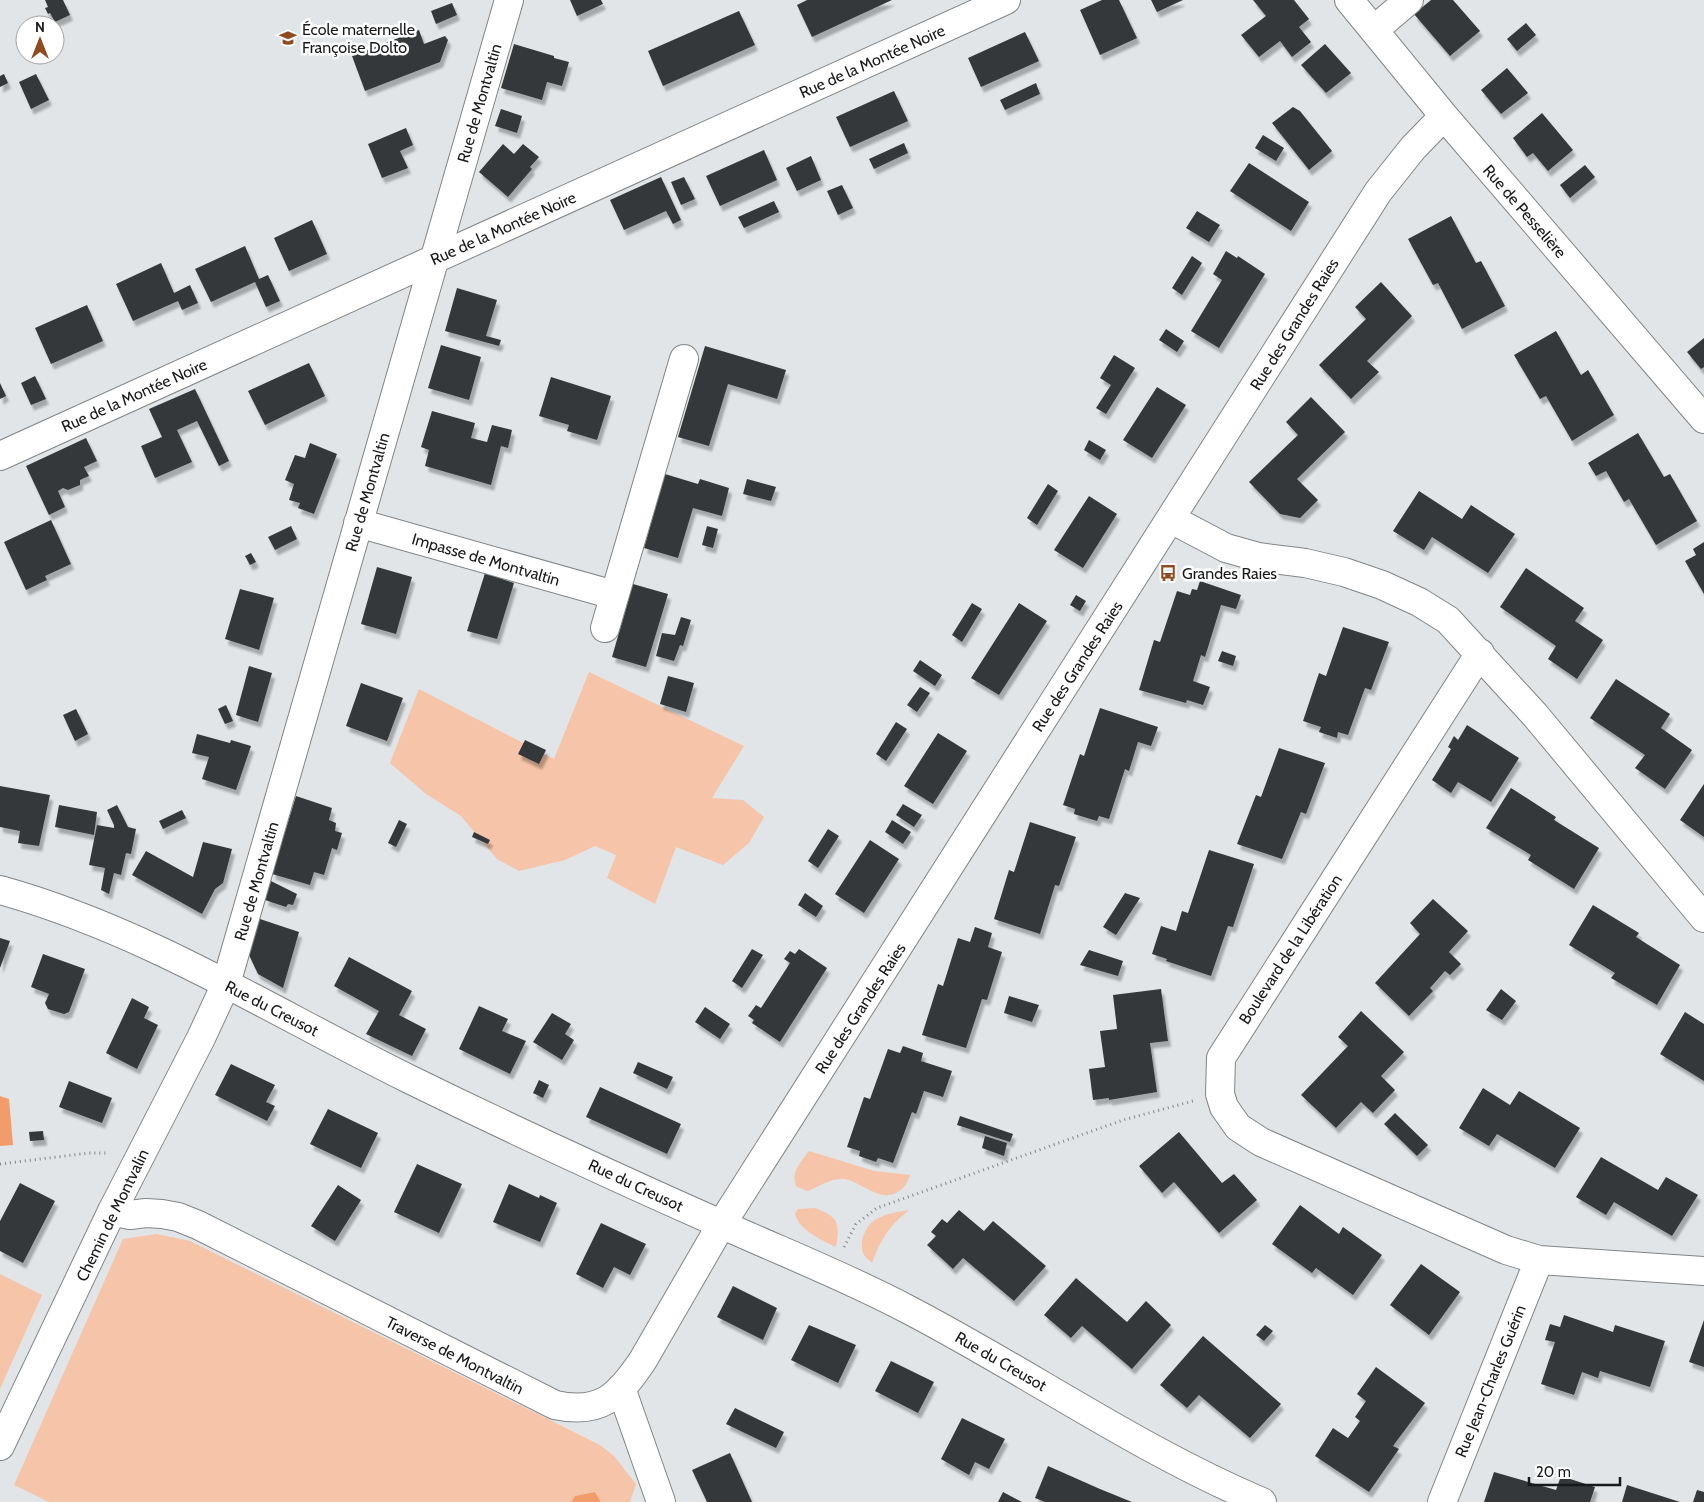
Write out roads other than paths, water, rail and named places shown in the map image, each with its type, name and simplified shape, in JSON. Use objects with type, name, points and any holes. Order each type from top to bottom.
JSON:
[{"type":"street","name":"Rue de Montvaltin","points":[[226,984],[509,0]]},
{"type":"street","name":"Rue de la Montée Noire","points":[[0,456],[1006,0]]},
{"type":"street","name":"Rue de Pesselière","points":[[1349,0],[1444,116],[1704,419]]},
{"type":"street","points":[[1374,30],[1409,0]]},
{"type":"street","name":"Rue des Grandes Raies","points":[[721,1225],[1378,192],[1413,148],[1444,116]]},
{"type":"street","points":[[604,628],[684,359]]},
{"type":"street","points":[[1171,519],[1226,548],[1258,557],[1305,563],[1344,572],[1382,585],[1419,602],[1448,620],[1480,653],[1541,723],[1704,918]]},
{"type":"street","name":"Impasse de Montvaltin","points":[[358,523],[614,595]]},
{"type":"street","name":"Boulevard de la Libération","points":[[1480,653],[1221,1058],[1220,1094],[1224,1107],[1238,1127],[1261,1142],[1506,1250],[1539,1260],[1704,1271]]},
{"type":"street","name":"Rue du Creusot","points":[[0,890],[52,906],[117,930],[177,958],[408,1078],[721,1225],[906,1308],[1178,1461],[1231,1489],[1262,1502]]},
{"type":"street","name":"Chemin de Montvalin","points":[[0,1446],[112,1211],[201,1038],[226,984]]},
{"type":"street","name":"Traverse de Montvaltin","points":[[112,1211],[130,1216],[146,1213],[162,1214],[178,1217],[198,1225],[555,1405],[584,1409],[599,1405],[621,1388],[632,1376],[721,1225]]},
{"type":"street","name":"Rue Jean-Charles Guérin","points":[[1442,1502],[1539,1260]]},
{"type":"street","points":[[621,1388],[661,1502]]},
{"type":"place","name":"École maternelle Françoise Dolto","points":[[288,38]]},
{"type":"place","name":"Grandes Raies","points":[[1168,573]]}]
